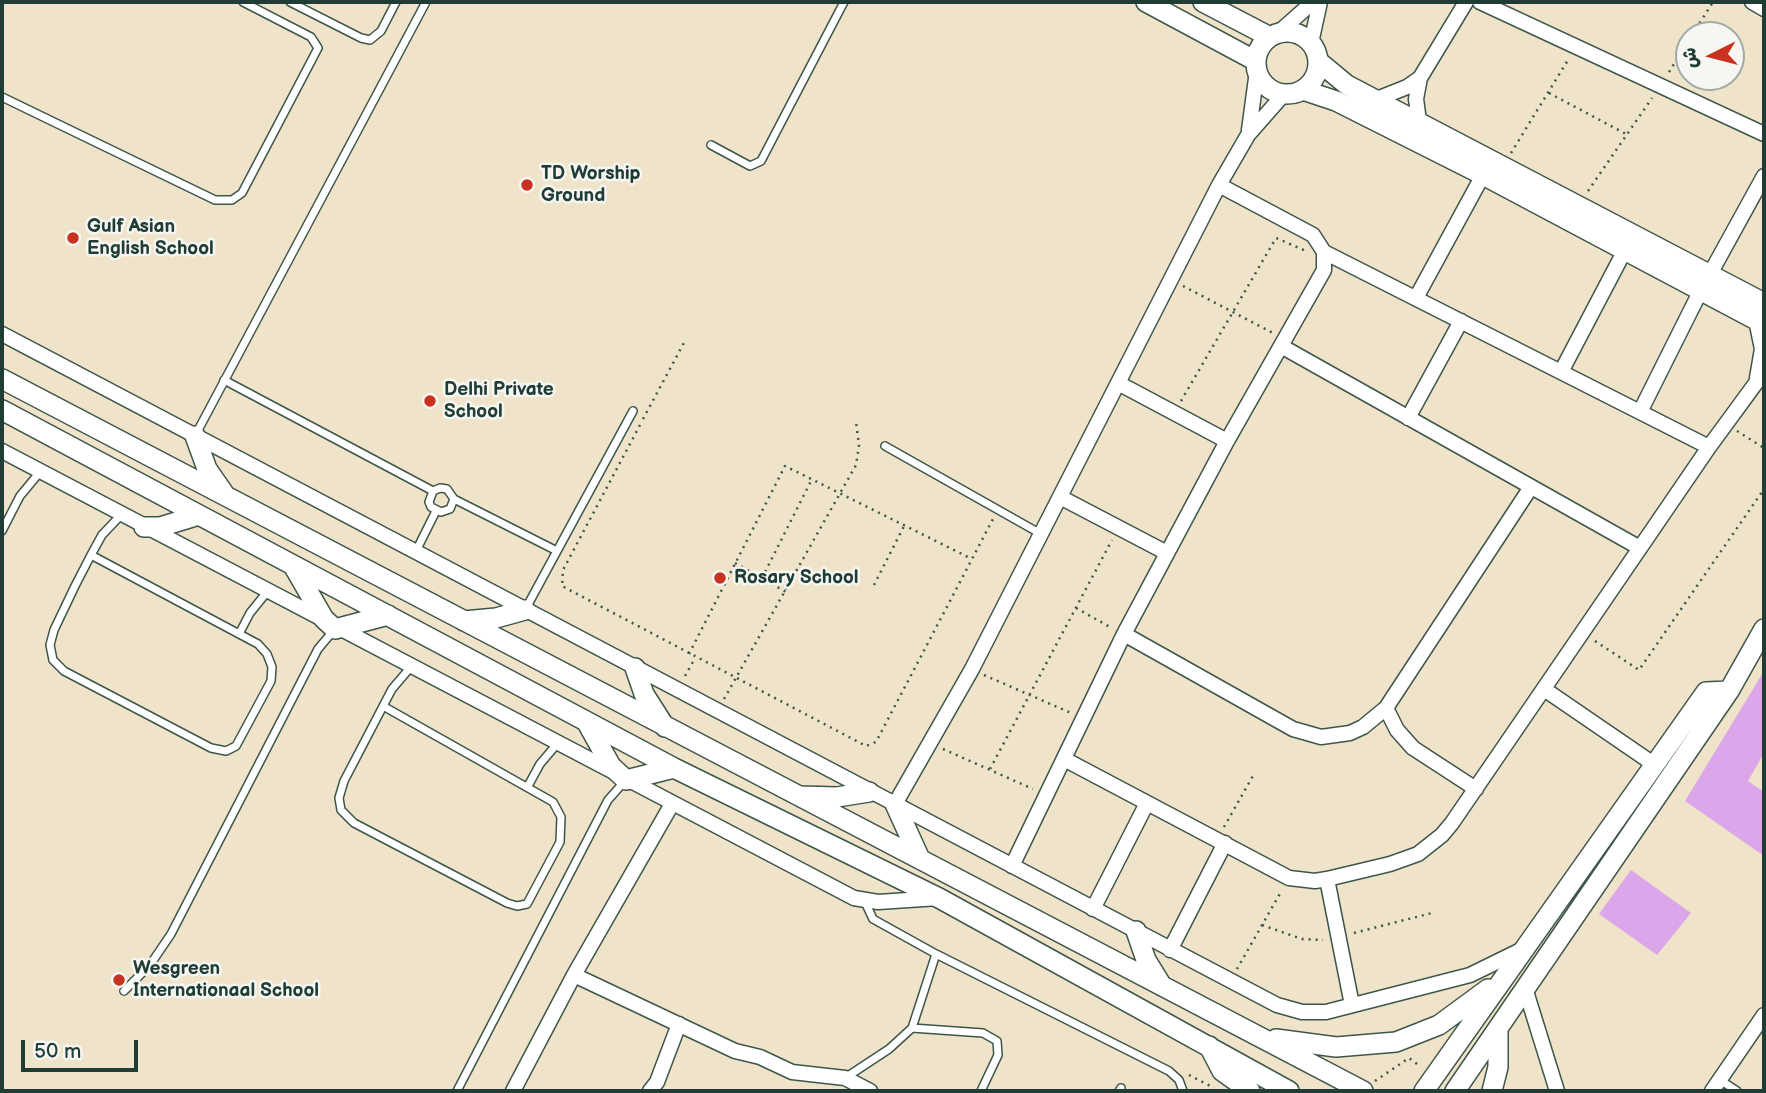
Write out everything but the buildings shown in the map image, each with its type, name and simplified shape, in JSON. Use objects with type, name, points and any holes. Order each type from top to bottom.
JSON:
[{"type":"main road","points":[[1146,2],[1257,66]]},
{"type":"main road","points":[[1203,2],[1274,35],[1290,32],[1302,35],[1337,78],[1578,205],[1761,316]]},
{"type":"main road","points":[[1274,35],[1258,52],[1257,66],[1267,87],[1336,101],[1625,250],[1706,282]]},
{"type":"main road","points":[[1294,92],[1312,83],[1315,52]]},
{"type":"main road","points":[[2,379],[1362,1091]]},
{"type":"main road","points":[[2,410],[674,768],[939,898],[1289,1091]]},
{"type":"main road","points":[[195,436],[207,469],[227,498]]},
{"type":"main road","points":[[144,527],[160,527],[199,515]]},
{"type":"main road","points":[[292,563],[324,619],[335,629],[388,615]]},
{"type":"main road","points":[[464,621],[496,618],[524,610]]},
{"type":"main road","points":[[1455,1091],[1728,691],[1764,629]]},
{"type":"main road","points":[[635,668],[644,694],[666,728]]},
{"type":"main road","points":[[1429,1083],[1706,692],[1728,691]]},
{"type":"main road","points":[[585,719],[611,766],[626,780],[674,768]]},
{"type":"main road","points":[[795,796],[837,797],[869,792]]},
{"type":"main road","points":[[895,804],[920,860]]},
{"type":"main road","points":[[1136,931],[1146,960],[1162,987]]},
{"type":"main road","points":[[1260,1037],[1336,1048],[1396,1042],[1418,1035],[1458,1013],[1508,972]]},
{"type":"main road","points":[[1492,1091],[1498,1068],[1498,1028]]},
{"type":"main road","points":[[1209,1046],[1222,1071],[1250,1091]]},
{"type":"street","points":[[1274,35],[1313,2]]},
{"type":"street","points":[[1315,52],[1321,2]]},
{"type":"street","points":[[1419,121],[1416,99],[1420,78],[1466,2]]},
{"type":"street","points":[[1480,2],[1764,134]]},
{"type":"street","points":[[1752,2],[1764,9]]},
{"type":"street","points":[[1248,135],[1257,66]]},
{"type":"street","points":[[1377,99],[1407,87],[1420,78]]},
{"type":"street","points":[[895,804],[972,669],[1219,185],[1248,135],[1294,92]]},
{"type":"street","points":[[1416,299],[1483,175]]},
{"type":"street","points":[[1640,412],[1764,176]]},
{"type":"street","points":[[1012,866],[1167,553],[1227,441],[1320,281],[1325,256],[1320,243],[1305,229],[1219,185]]},
{"type":"street","points":[[1561,372],[1625,250]]},
{"type":"street","points":[[1325,256],[1461,321],[1709,447]]},
{"type":"street","points":[[1064,760],[1289,878],[1315,881],[1327,879],[1418,854],[1442,835],[1476,789],[1760,375],[1761,316]]},
{"type":"street","points":[[1408,418],[1461,321]]},
{"type":"street","points":[[2,334],[869,792],[1289,1010],[1315,1013],[1483,971],[1527,946]]},
{"type":"street","points":[[1283,342],[1408,418],[1640,548]]},
{"type":"street","points":[[1118,383],[1227,441]]},
{"type":"street","points":[[2,451],[335,629],[865,902],[939,898]]},
{"type":"street","points":[[1125,634],[1307,734],[1321,737],[1350,733],[1363,727],[1386,708],[1531,487]]},
{"type":"street","points":[[1060,496],[1167,553]]},
{"type":"street","points":[[1544,689],[1655,765]]},
{"type":"street","points":[[1386,708],[1397,730],[1413,748],[1476,789]]},
{"type":"street","points":[[1093,909],[1147,803]]},
{"type":"street","points":[[513,1091],[574,975],[672,804]]},
{"type":"street","points":[[1170,950],[1221,841]]},
{"type":"street","points":[[1327,879],[1352,1005]]},
{"type":"street","points":[[574,975],[735,1051],[760,1057],[792,1072],[845,1078],[870,1091]]},
{"type":"street","points":[[1525,988],[1557,1091]]},
{"type":"street","points":[[1716,1086],[1763,1018]]},
{"type":"street","points":[[650,1091],[657,1082],[679,1024]]},
{"type":"lane","points":[[2,97],[215,200],[232,200],[242,193],[318,48],[311,37],[243,2]]},
{"type":"lane","points":[[290,2],[360,38],[370,40],[381,31],[397,2]]},
{"type":"lane","points":[[195,436],[426,2]]},
{"type":"lane","points":[[710,145],[750,166],[761,162],[844,2]]},
{"type":"lane","points":[[224,380],[433,491]]},
{"type":"lane","points":[[524,610],[633,411]]},
{"type":"lane","points":[[884,446],[1041,534]]},
{"type":"lane","points":[[2,531],[20,496],[40,472]]},
{"type":"lane","points":[[454,499],[446,512],[436,511],[429,502],[433,491],[447,489],[454,499],[557,551]]},
{"type":"lane","points":[[415,552],[436,511]]},
{"type":"lane","points":[[91,555],[258,644],[267,654],[272,667],[271,681],[239,742],[226,751],[215,750],[64,671],[54,660],[51,637],[91,555],[102,535],[121,515]]},
{"type":"lane","points":[[239,634],[250,613],[267,593]]},
{"type":"lane","points":[[124,991],[150,965],[171,934],[318,649],[335,629]]},
{"type":"lane","points":[[383,706],[547,796],[558,809],[562,834],[531,900],[522,906],[512,906],[354,823],[344,815],[339,804],[340,791],[366,738],[392,689],[410,668]]},
{"type":"lane","points":[[528,786],[540,764],[557,744]]},
{"type":"lane","points":[[457,1091],[608,800],[626,780]]},
{"type":"lane","points":[[865,902],[873,919],[936,954],[1169,1071],[1179,1080],[1183,1091]]},
{"type":"lane","points":[[845,1078],[889,1049],[912,1028],[936,954]]},
{"type":"lane","points":[[912,1028],[984,1033],[997,1041],[998,1055],[983,1089],[992,1091]]},
{"type":"lane","points":[[1716,1086],[1737,1091]]},
{"type":"path","points":[[1701,21],[1713,2]]},
{"type":"path","points":[[1504,164],[1576,46]]},
{"type":"path","points":[[1578,205],[1675,62]]},
{"type":"path","points":[[1549,93],[1626,134]]},
{"type":"path","points":[[1174,413],[1276,238],[1325,256]]},
{"type":"path","points":[[1170,280],[1283,342]]},
{"type":"path","points":[[686,339],[563,570],[561,580],[566,590],[863,745],[874,745],[998,510]]},
{"type":"path","points":[[717,712],[841,494],[858,455],[856,422]]},
{"type":"path","points":[[1725,424],[1764,448]]},
{"type":"path","points":[[689,654],[785,466],[972,559]]},
{"type":"path","points":[[762,578],[812,479]]},
{"type":"path","points":[[1582,633],[1639,670],[1764,489]]},
{"type":"path","points":[[874,586],[905,525]]},
{"type":"path","points":[[990,769],[1119,528]]},
{"type":"path","points":[[735,563],[786,592]]},
{"type":"path","points":[[1076,608],[1125,634]]},
{"type":"path","points":[[677,690],[695,657]]},
{"type":"path","points":[[972,669],[1083,718]]},
{"type":"path","points":[[928,742],[1046,795]]},
{"type":"path","points":[[1221,841],[1254,774]]},
{"type":"path","points":[[1230,981],[1289,878]]},
{"type":"path","points":[[1362,1091],[1409,1058],[1429,1083]]},
{"type":"place","name":"TD Worship Ground","points":[[527,185]]},
{"type":"place","name":"Gulf Asian English School","points":[[73,238]]},
{"type":"place","name":"Delhi Private School","points":[[430,401]]},
{"type":"place","name":"Rosary School","points":[[720,578]]},
{"type":"place","name":"Wesgreen Internationaal School","points":[[119,980]]}]
